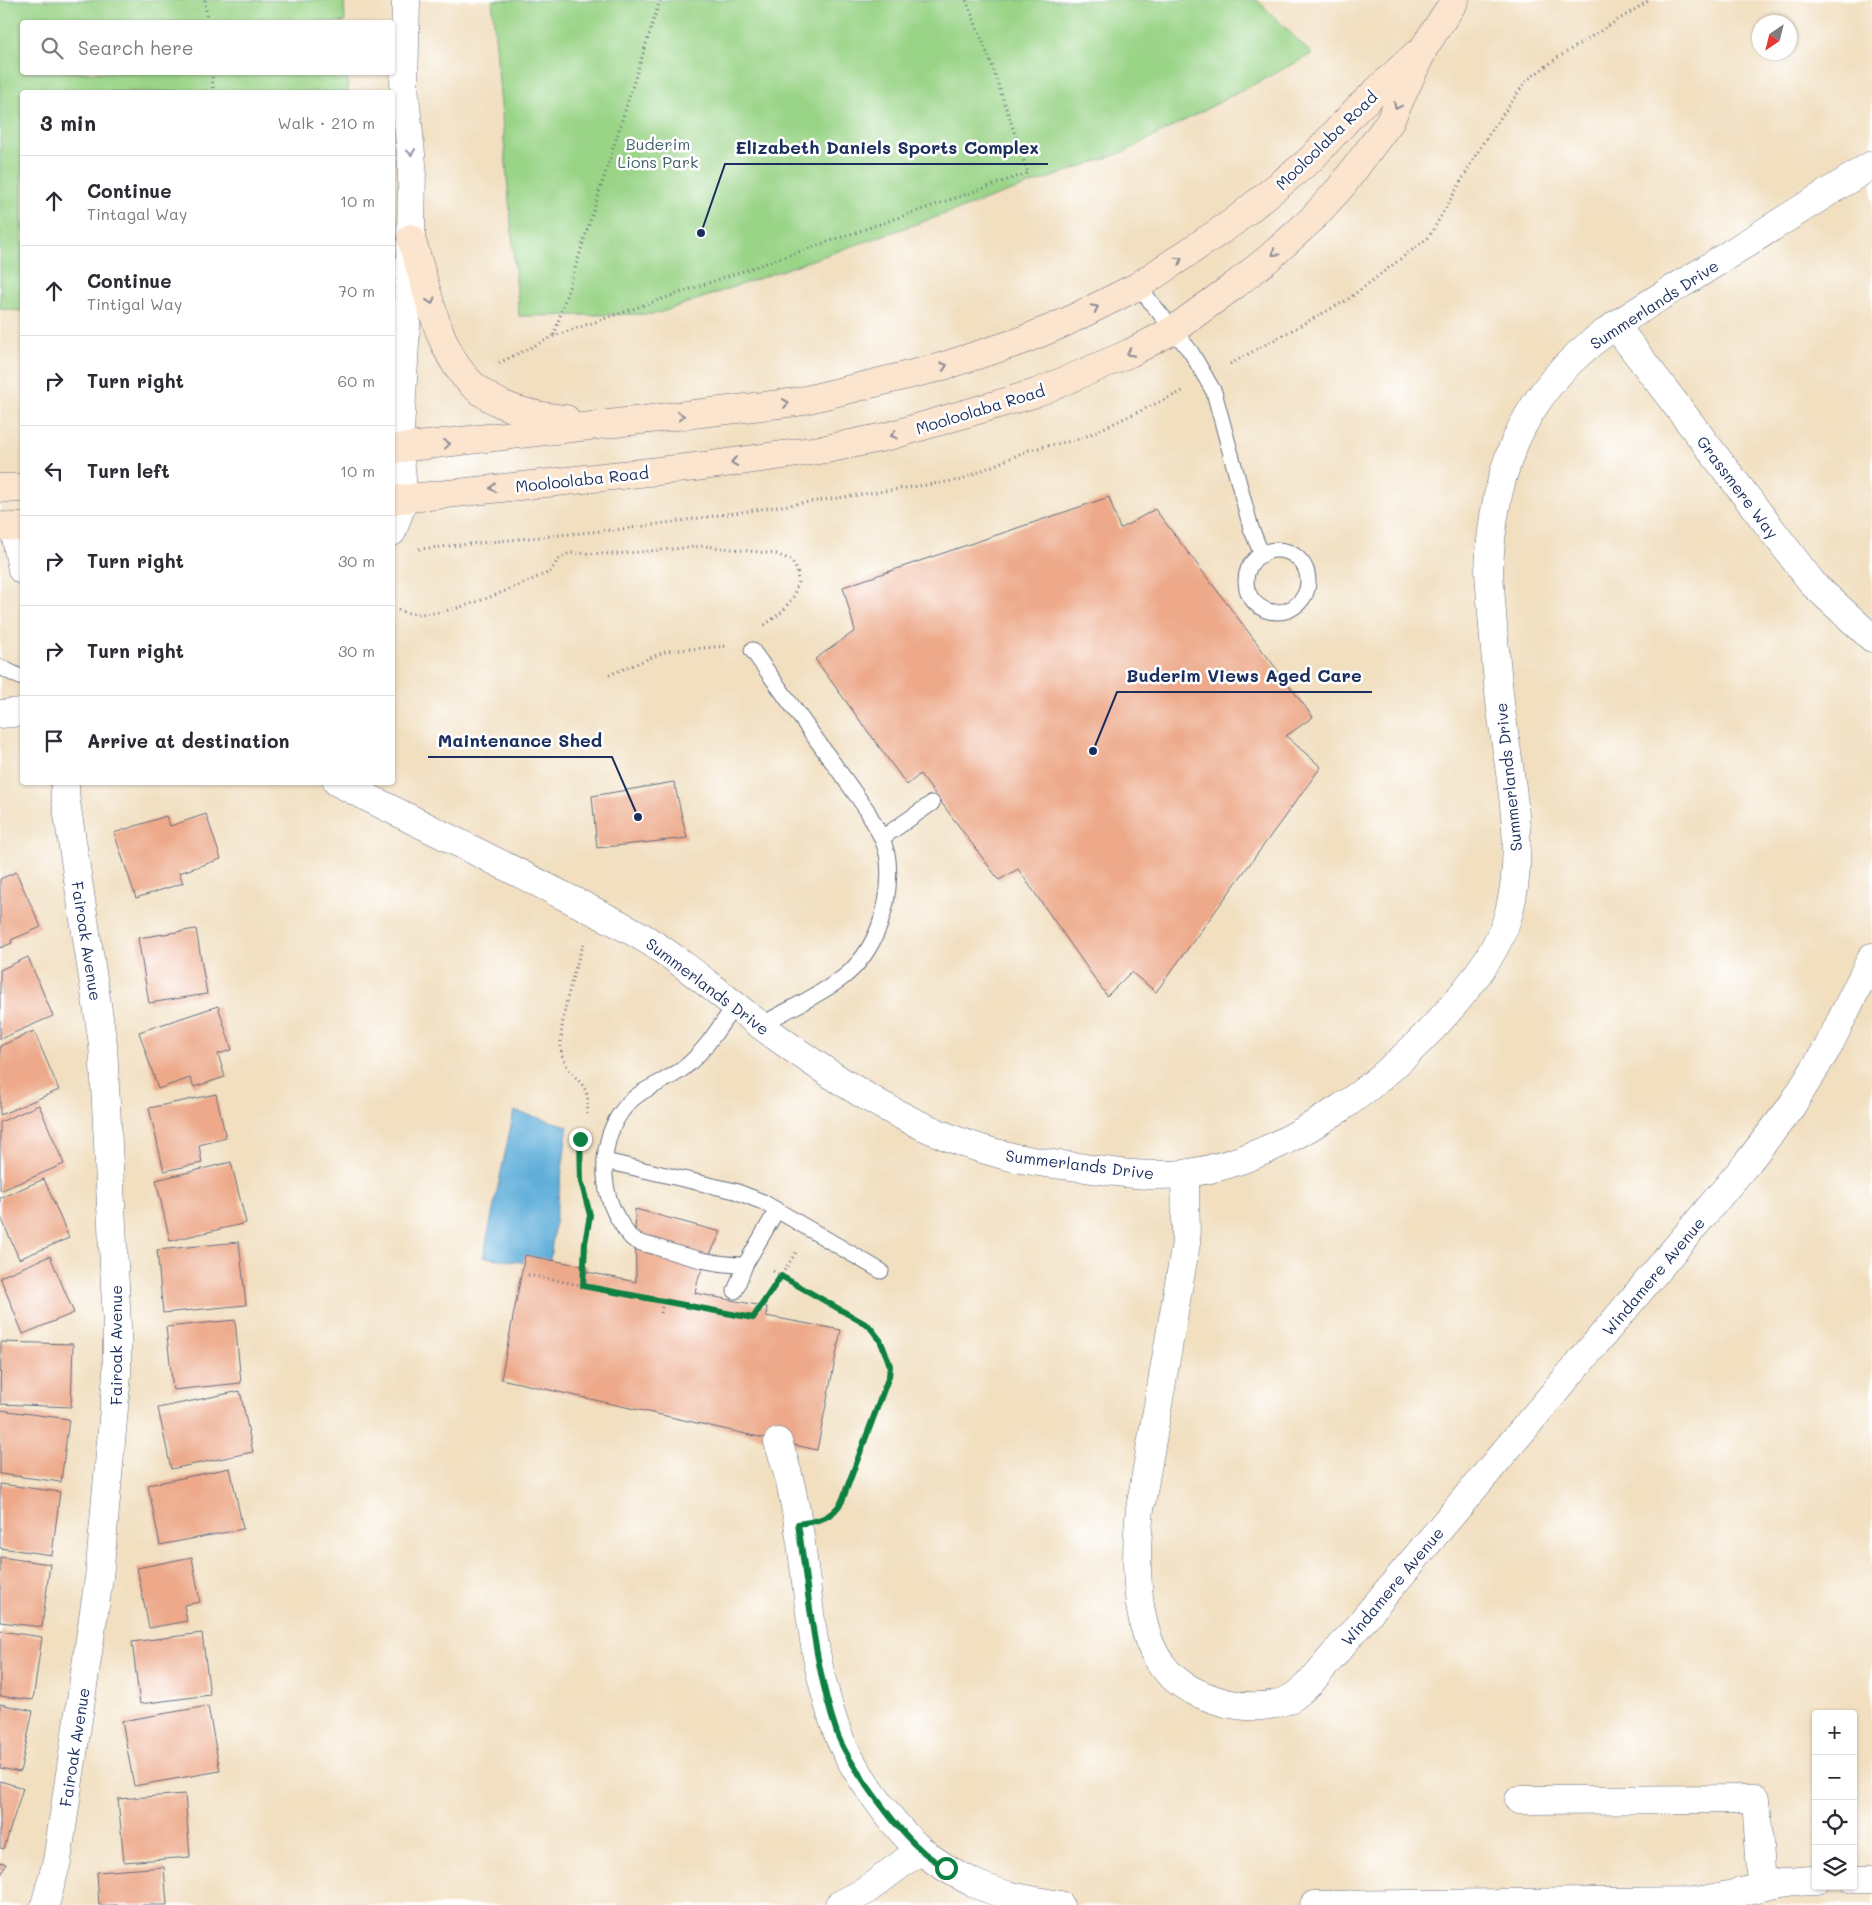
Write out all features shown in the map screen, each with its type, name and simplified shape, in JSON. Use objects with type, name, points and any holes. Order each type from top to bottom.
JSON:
[{"type":"main road","name":"Mooloolaba Road","points":[[398,500],[704,466],[826,449],[889,436],[1036,393],[1130,353],[1173,330],[1269,258],[1311,220],[1340,188],[1389,123],[1425,46],[1455,0]]},
{"type":"main road","name":"Mooloolaba Road","points":[[396,449],[797,402],[937,368],[1021,341],[1064,323],[1138,286],[1198,247],[1272,193],[1310,160],[1358,108],[1425,46]]},
{"type":"main road","points":[[411,238],[445,347],[469,384],[500,404],[534,416],[633,421]]},
{"type":"main road","points":[[0,488],[20,488]]},
{"type":"street","points":[[402,541],[396,449],[411,238],[412,164],[404,86],[406,0]]},
{"type":"street","points":[[395,126],[404,86]]},
{"type":"street","name":"Summerlands Drive","points":[[344,785],[640,936],[691,970],[761,1026],[813,1062],[880,1104],[960,1141],[1000,1155],[1125,1173],[1185,1174],[1209,1169],[1276,1147],[1351,1101],[1408,1053],[1443,1016],[1479,972],[1501,935],[1513,891],[1518,846],[1488,572],[1492,528],[1507,460],[1526,417],[1557,376],[1578,355],[1616,325],[1872,165]]},
{"type":"street","name":"Grassmere Way","points":[[1616,325],[1814,586],[1872,638]]},
{"type":"street","points":[[12,527],[20,561]]},
{"type":"street","points":[[0,714],[20,712]]},
{"type":"street","name":"Fairoak Avenue","points":[[45,1905],[57,1861],[99,1578],[117,1374],[117,1326],[102,1044],[65,785]]},
{"type":"street","name":"Windamere Avenue","points":[[1185,1174],[1186,1243],[1136,1541],[1142,1608],[1149,1641],[1157,1657],[1162,1665],[1182,1685],[1202,1696],[1231,1704],[1254,1706],[1276,1704],[1293,1697],[1310,1682],[1748,1162],[1791,1107],[1828,1047],[1872,957]]},
{"type":"street","points":[[778,1442],[785,1462],[798,1524],[820,1671],[838,1735],[875,1794],[920,1850],[946,1868],[977,1884],[1031,1902],[1060,1905]]},
{"type":"street","points":[[1519,1800],[1756,1799],[1762,1886]]},
{"type":"street","points":[[839,1905],[864,1892],[920,1850]]},
{"type":"street","points":[[1857,1879],[1872,1879]]},
{"type":"street","points":[[1314,1905],[1696,1901],[1724,1898],[1780,1882],[1812,1880]]},
{"type":"lane","points":[[1138,286],[1196,361],[1214,392],[1251,528],[1262,555]]},
{"type":"lane","points":[[1271,551],[1291,553],[1305,568],[1308,578],[1304,598],[1288,611],[1278,612],[1258,606],[1247,590],[1248,570],[1262,555],[1271,551]]},
{"type":"lane","points":[[752,650],[867,810],[882,838],[888,859],[889,894],[877,932],[862,959],[841,979],[761,1026]]},
{"type":"lane","points":[[0,667],[20,677]]},
{"type":"lane","points":[[882,838],[932,802]]},
{"type":"lane","points":[[735,1005],[684,1068],[642,1091],[625,1107],[616,1121],[605,1161],[605,1188],[612,1211],[633,1240],[708,1263],[745,1265]]},
{"type":"lane","points":[[605,1161],[735,1191],[776,1210],[881,1271]]},
{"type":"lane","points":[[735,1291],[745,1265],[776,1210]]},
{"type":"path","points":[[205,0],[207,20]]},
{"type":"path","points":[[554,336],[660,0]]},
{"type":"path","points":[[491,367],[554,336],[1028,173],[990,60],[966,0]]},
{"type":"path","points":[[1230,364],[1347,300],[1429,237],[1483,143],[1526,81],[1557,58],[1650,0]]},
{"type":"path","points":[[212,75],[213,90]]},
{"type":"path","points":[[402,541],[632,528],[960,480],[1029,450],[1080,438],[1186,390]]},
{"type":"path","points":[[398,610],[413,614],[435,614],[456,608],[550,572],[558,560],[569,553],[617,554],[705,546],[776,554],[791,560],[798,570],[798,582],[794,597],[782,612],[759,629]]},
{"type":"path","points":[[610,675],[667,651],[737,645]]},
{"type":"path","points":[[585,1120],[590,1101],[580,1081],[565,1062],[561,1051],[561,1037],[575,965],[599,914]]},
{"type":"path","points":[[583,1286],[585,1243],[590,1223]]},
{"type":"path","points":[[768,1268],[869,1326],[880,1340],[890,1366],[889,1376],[837,1510],[824,1519],[798,1524]]},
{"type":"path","points":[[528,1275],[726,1313]]},
{"type":"path","points":[[744,1316],[753,1318],[781,1276]]},
{"type":"path","points":[[661,1313],[663,1301]]},
{"type":"green space","points":[[0,0],[344,0],[345,20],[20,20],[20,75],[347,75],[348,90],[20,90],[20,311],[0,309]]},
{"type":"green space","name":"Buderim Lions Park","points":[[492,0],[1257,0],[1312,54],[1124,152],[656,314],[519,316]]},
{"type":"water","points":[[514,1111],[568,1126],[549,1266],[483,1257]]},
{"type":"building","points":[[1109,497],[1120,529],[1155,509],[1313,717],[1286,736],[1321,767],[1156,992],[1131,972],[1107,996],[1018,869],[999,880],[920,774],[907,785],[815,659],[855,631],[843,587]]},
{"type":"building","points":[[674,782],[687,838],[597,848],[592,796]]},
{"type":"building","points":[[206,814],[221,859],[179,873],[183,883],[136,898],[114,833],[166,816],[170,826]]},
{"type":"building","points":[[16,872],[41,927],[11,940],[12,943],[0,948],[0,879]]},
{"type":"building","points":[[196,929],[207,994],[149,1003],[138,938]]},
{"type":"building","points":[[28,957],[53,1016],[0,1039],[0,970]]},
{"type":"building","points":[[218,1006],[232,1050],[218,1054],[225,1077],[194,1087],[190,1078],[158,1089],[139,1032]]},
{"type":"building","points":[[34,1031],[59,1090],[0,1115],[0,1046]]},
{"type":"building","points":[[216,1094],[226,1138],[199,1145],[202,1163],[164,1171],[149,1108]]},
{"type":"building","points":[[39,1105],[64,1164],[0,1191],[0,1122]]},
{"type":"building","points":[[231,1162],[246,1223],[170,1241],[156,1180]]},
{"type":"building","points":[[44,1179],[69,1238],[19,1259],[0,1215],[0,1198]]},
{"type":"building","points":[[635,1209],[721,1232],[699,1276],[695,1293],[767,1307],[766,1316],[841,1330],[817,1450],[501,1379],[525,1255],[588,1267],[587,1272],[636,1282]]},
{"type":"building","points":[[239,1242],[246,1305],[163,1313],[157,1250]]},
{"type":"building","points":[[50,1256],[74,1313],[23,1334],[0,1277]]},
{"type":"building","points":[[235,1320],[241,1383],[173,1390],[166,1327]]},
{"type":"building","points":[[1,1342],[73,1344],[71,1407],[0,1404]]},
{"type":"building","points":[[240,1391],[253,1452],[171,1469],[158,1408]]},
{"type":"building","points":[[0,1410],[69,1419],[61,1482],[0,1474]]},
{"type":"building","points":[[230,1468],[243,1529],[160,1545],[148,1485]]},
{"type":"building","points":[[0,1484],[60,1492],[52,1555],[0,1548]]},
{"type":"building","points":[[0,1557],[50,1564],[42,1627],[0,1622]]},
{"type":"building","points":[[192,1557],[200,1602],[184,1605],[187,1621],[149,1628],[137,1568]]},
{"type":"building","points":[[0,1631],[42,1637],[33,1700],[0,1696]]},
{"type":"building","points":[[202,1633],[210,1695],[140,1704],[132,1642]]},
{"type":"building","points":[[0,1704],[33,1711],[20,1772],[0,1768]]},
{"type":"building","points":[[208,1706],[220,1771],[134,1786],[122,1721]]},
{"type":"building","points":[[0,1781],[23,1788],[4,1849],[0,1848]]},
{"type":"building","points":[[185,1794],[190,1857],[124,1862],[118,1799]]},
{"type":"building","points":[[0,1862],[6,1864],[0,1877]]},
{"type":"building","points":[[164,1867],[167,1905],[99,1905],[97,1872]]},
{"type":"place","name":"Elizabeth Daniels Sports Complex","points":[[701,233]]},
{"type":"place","name":"Buderim Views Aged Care","points":[[1093,751]]},
{"type":"place","name":"Maintenance Shed","points":[[638,817]]},
{"type":"route","points":[[580,1139],[581,1181],[590,1215],[589,1231],[585,1243],[583,1286],[753,1318],[781,1276],[869,1326],[880,1340],[890,1366],[889,1376],[842,1501],[837,1510],[830,1516],[798,1524],[820,1671],[838,1735],[859,1772],[897,1823],[920,1850],[946,1868]]}]
